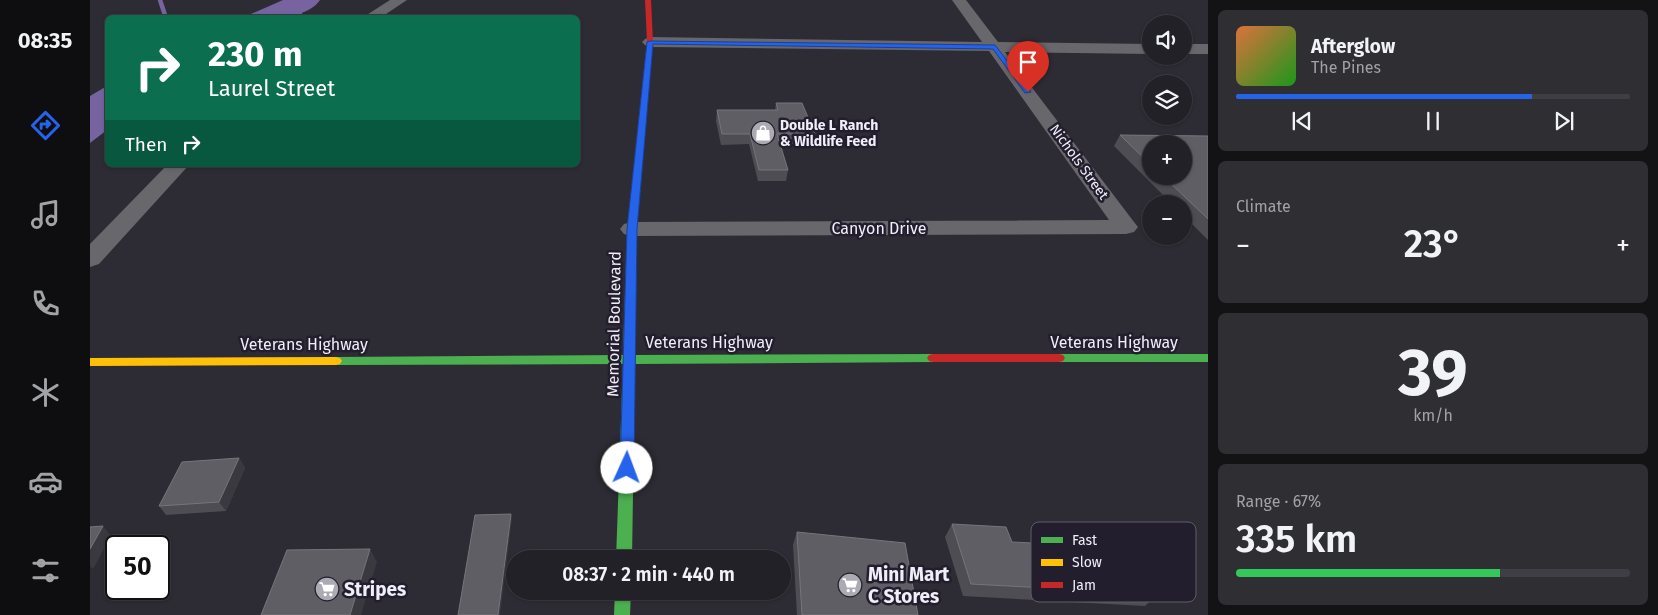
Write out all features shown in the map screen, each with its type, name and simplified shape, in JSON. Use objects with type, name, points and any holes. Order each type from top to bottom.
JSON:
[{"type":"main road","name":"Memorial Boulevard","points":[[624,550],[632,229],[650,42],[648,0]]},
{"type":"main road","name":"Veterans Highway","points":[[90,362],[1208,358]]},
{"type":"main road","points":[[622,615],[623,600]]},
{"type":"street","points":[[374,15],[400,0]]},
{"type":"street","name":"Nichols Street","points":[[960,0],[1126,227]]},
{"type":"street","points":[[650,42],[1142,49]]},
{"type":"street","points":[[1192,49],[1208,49]]},
{"type":"street","points":[[90,259],[177,167]]},
{"type":"street","name":"Canyon Drive","points":[[632,229],[1126,227]]},
{"type":"shaded area","points":[[283,0],[304,0],[302,14],[300,15],[249,15]]},
{"type":"shaded area","points":[[105,87],[105,132],[90,143],[90,96]]},
{"type":"building","points":[[776,103],[802,103],[815,134],[777,134],[788,170],[759,170],[750,134],[722,134],[717,110],[778,110]]},
{"type":"building","points":[[1120,135],[1142,135],[1142,156]]},
{"type":"building","points":[[1192,136],[1208,136],[1208,219],[1192,204],[1192,195],[1183,195],[1172,185],[1192,185]]},
{"type":"building","points":[[239,458],[219,502],[159,506],[182,462]]},
{"type":"building","points":[[511,514],[498,615],[458,615],[475,515]]},
{"type":"building","points":[[952,524],[1006,527],[1012,542],[1031,543],[1031,587],[971,584]]},
{"type":"building","points":[[103,526],[90,549],[90,527]]},
{"type":"building","name":"Mini Mart C Stores","points":[[797,532],[905,543],[918,615],[802,615]]},
{"type":"building","name":"Stripes","points":[[370,549],[350,615],[261,615],[287,550]]},
{"type":"waterway","points":[[160,0],[165,15]]},
{"type":"waterway","points":[[272,15],[308,0]]},
{"type":"traffic: fast","points":[[624,550],[632,229],[641,134]]},
{"type":"traffic: fast","points":[[336,361],[933,358]]},
{"type":"traffic: fast","points":[[1059,358],[1208,358]]},
{"type":"traffic: fast","points":[[622,615],[623,600]]},
{"type":"traffic: slow","points":[[90,362],[336,361]]},
{"type":"traffic: jam","points":[[641,134],[650,42],[648,0]]},
{"type":"traffic: jam","points":[[933,358],[1059,358]]},
{"type":"place","name":"Double L Ranch & Wildlife Feed","points":[[763,133]]},
{"type":"place","name":"Mini Mart C Stores","points":[[850,585]]},
{"type":"place","name":"Stripes","points":[[327,589]]},
{"type":"route","points":[[627,468],[632,229],[650,42],[995,47],[1028,92]]}]
